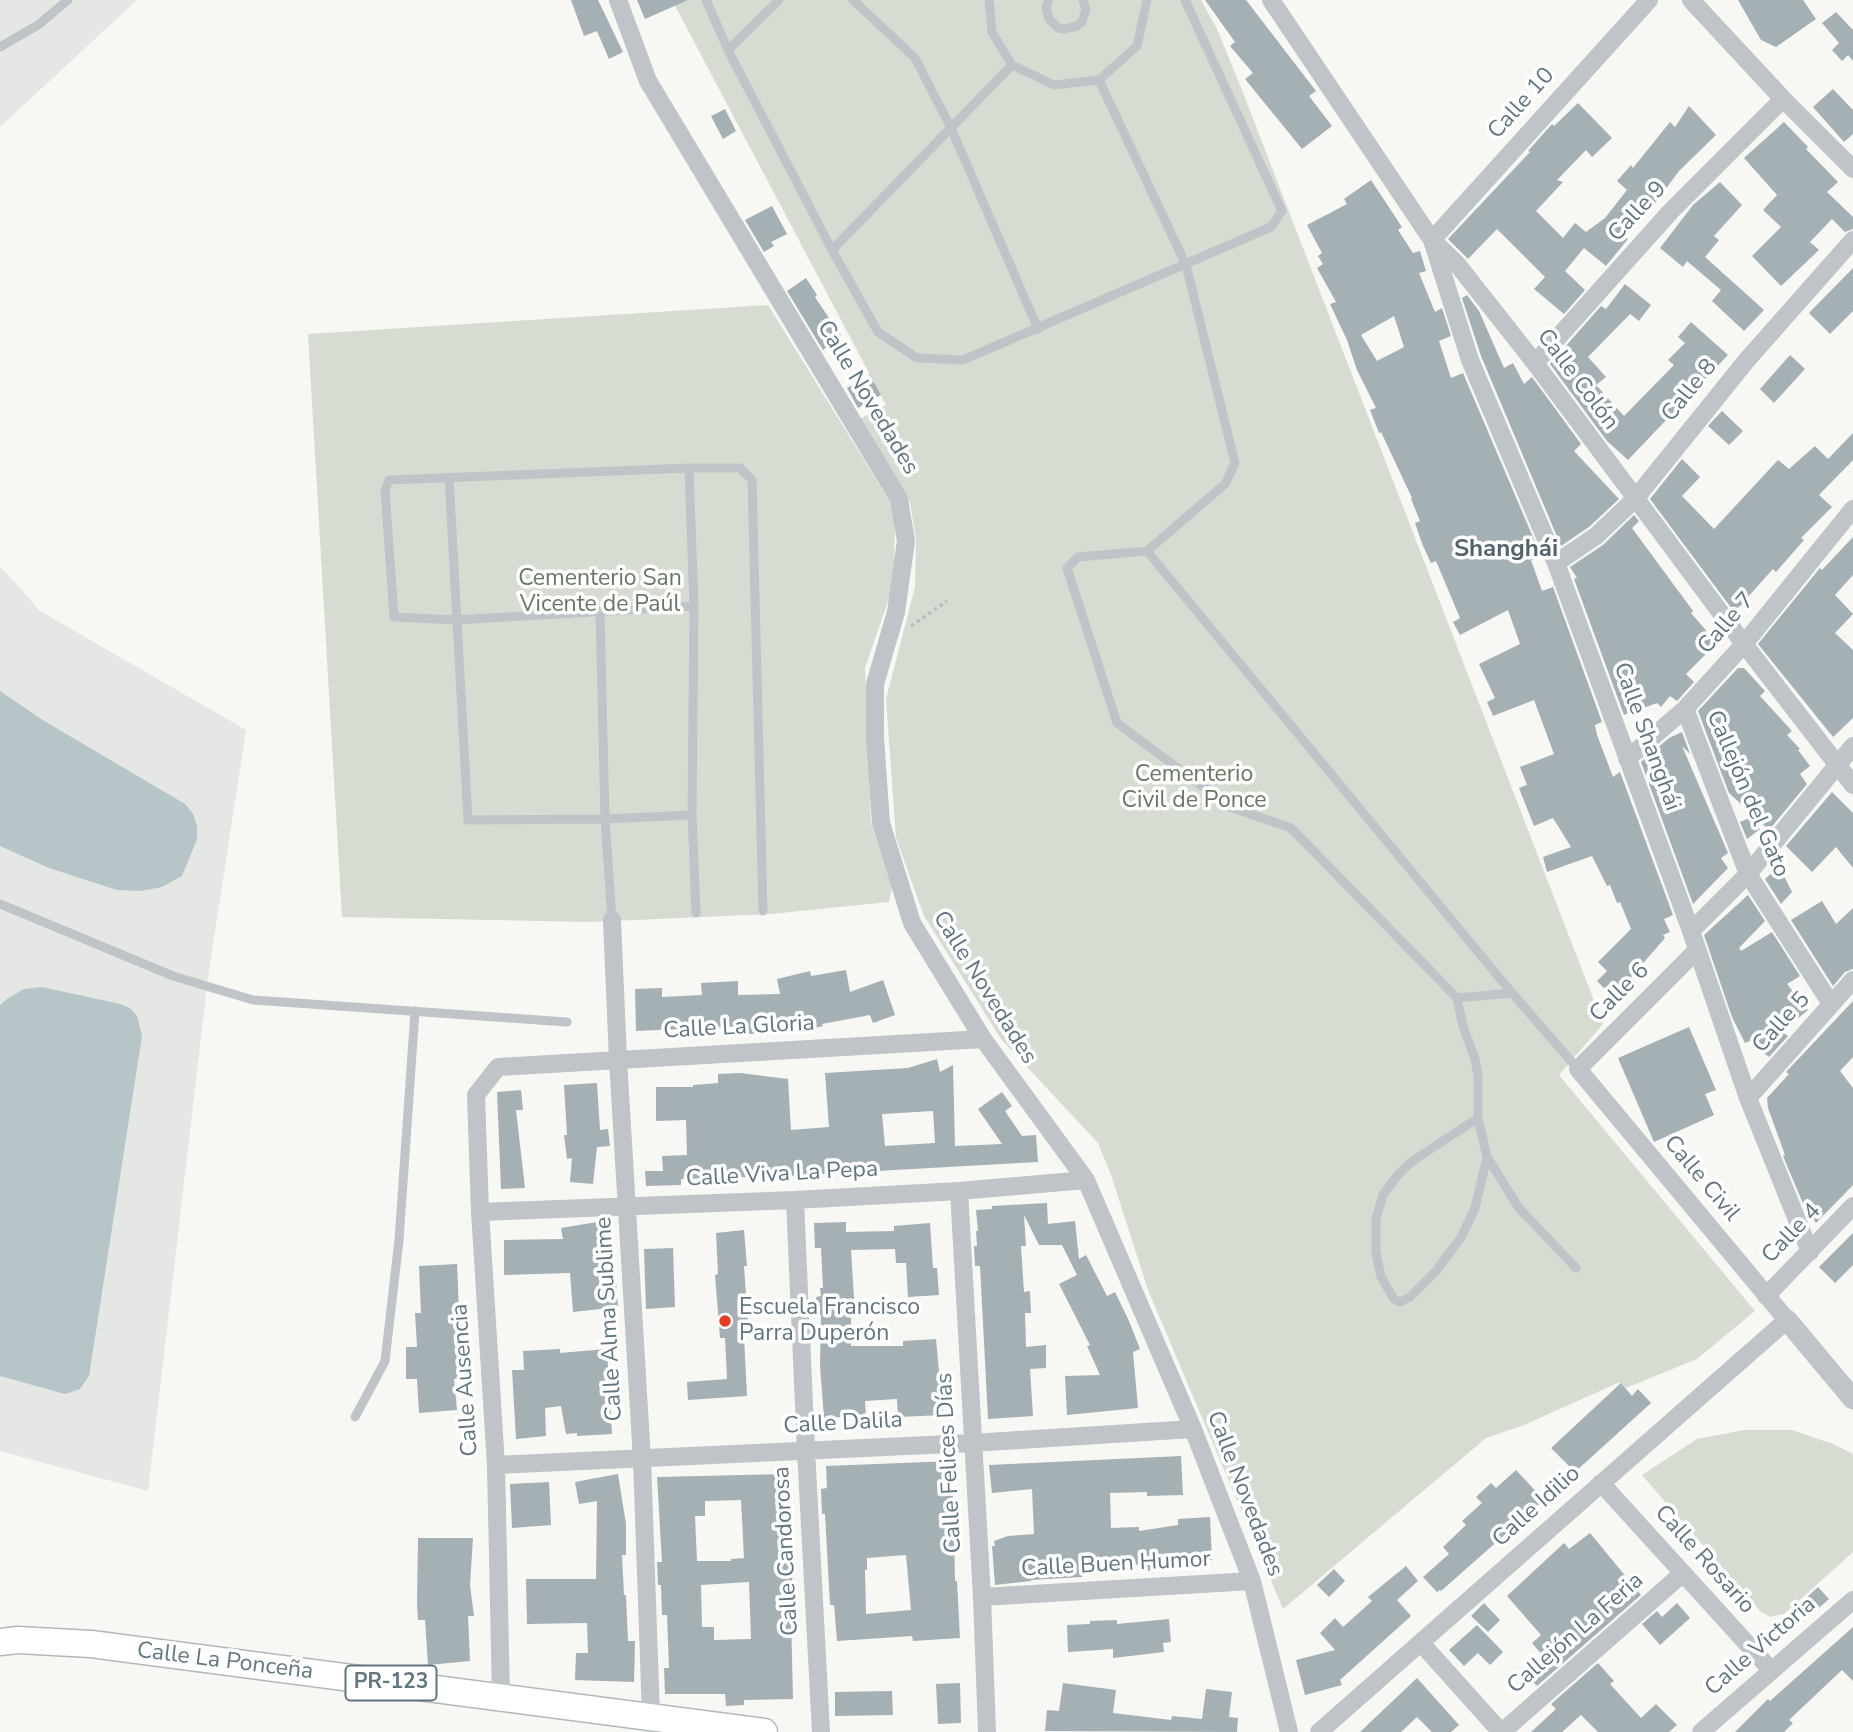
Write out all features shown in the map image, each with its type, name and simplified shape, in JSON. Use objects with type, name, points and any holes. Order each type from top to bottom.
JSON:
[{"type":"main road","name":"Calle La Ponceña","points":[[9,1641],[91,1644],[764,1732]]},
{"type":"street","name":"Calle Novedades","points":[[618,0],[648,81],[899,499],[906,541],[901,585],[876,684],[877,781],[881,823],[912,923],[983,1039],[1086,1180],[1194,1429],[1252,1581],[1289,1732]]},
{"type":"street","name":"Calle Colón","points":[[1271,0],[1432,240],[1457,264],[1535,363],[1744,644],[1853,785]]},
{"type":"street","name":"Calle 10","points":[[1432,240],[1649,0]]},
{"type":"street","points":[[1691,0],[1853,169]]},
{"type":"street","name":"Calle 9","points":[[1535,363],[1671,211],[1783,99]]},
{"type":"street","name":"Calle Shanghái","points":[[1432,240],[1470,360],[1556,563],[1691,931],[1748,1098],[1810,1252]]},
{"type":"street","name":"Calle 8","points":[[1556,563],[1596,536],[1635,499],[1746,360],[1853,240]]},
{"type":"street","name":"Calle 7","points":[[1627,759],[1685,709],[1744,644],[1853,509]]},
{"type":"street","name":"Callejón del Gato","points":[[1685,709],[1748,874],[1831,1004]]},
{"type":"street","points":[[1691,931],[1748,874],[1853,746]]},
{"type":"street","name":"Calle Alma Sublime","points":[[612,920],[642,1459],[651,1716]]},
{"type":"street","name":"Calle 6","points":[[1578,1069],[1696,951]]},
{"type":"street","name":"Calle 5","points":[[1748,1098],[1853,979]]},
{"type":"street","name":"Calle La Gloria","points":[[498,1067],[983,1039]]},
{"type":"street","name":"Calle Ausencia","points":[[498,1067],[477,1094],[480,1212],[495,1465],[501,1697]]},
{"type":"street","name":"Calle Civil","points":[[1578,1069],[1787,1320]]},
{"type":"street","name":"Calle Viva La Pepa","points":[[480,1212],[795,1200],[959,1191],[1086,1180]]},
{"type":"street","name":"Calle Felices Días","points":[[959,1191],[987,1732]]},
{"type":"street","name":"Calle Candorosa","points":[[795,1200],[821,1732]]},
{"type":"street","name":"Calle 4","points":[[1766,1296],[1853,1206]]},
{"type":"street","points":[[1787,1320],[1853,1399]]},
{"type":"street","name":"Calle Idilio","points":[[1319,1732],[1787,1320]]},
{"type":"street","name":"Calle Dalila","points":[[495,1465],[972,1443],[1194,1429]]},
{"type":"street","name":"Calle Rosario","points":[[1601,1483],[1772,1670]]},
{"type":"street","name":"Callejón La Feria","points":[[1501,1732],[1682,1574]]},
{"type":"street","name":"Calle Buen Humor","points":[[982,1597],[1252,1581]]},
{"type":"street","name":"Calle Victoria","points":[[1701,1732],[1853,1600]]},
{"type":"street","points":[[1421,1643],[1501,1732]]},
{"type":"lane","points":[[0,47],[38,24],[68,0]]},
{"type":"lane","points":[[706,0],[728,50],[832,250],[878,332],[917,358],[963,360],[1271,227],[1282,211],[1185,0]]},
{"type":"lane","points":[[728,50],[779,0]]},
{"type":"lane","points":[[853,0],[915,58],[951,128],[1038,329]]},
{"type":"lane","points":[[989,0],[992,32],[1012,65],[1054,85],[1099,80],[1137,46],[1150,1]]},
{"type":"lane","points":[[1049,0],[1046,7],[1049,19],[1058,28],[1064,29],[1082,22],[1086,9],[1083,0]]},
{"type":"lane","points":[[832,250],[1012,65]]},
{"type":"lane","points":[[1099,80],[1186,265],[1235,463],[1225,484],[1147,551],[1078,557],[1067,568],[1117,723],[1230,807],[1291,828],[1457,998],[1462,1026],[1475,1059],[1478,1076],[1478,1118],[1487,1157],[1519,1208],[1576,1268]]},
{"type":"lane","points":[[689,468],[694,606],[692,815],[696,913]]},
{"type":"lane","points":[[694,606],[456,620],[394,617],[385,490],[389,480],[689,468],[740,468],[752,480],[763,911]]},
{"type":"lane","points":[[449,477],[468,820],[692,815]]},
{"type":"lane","points":[[1147,551],[1512,993],[1578,1069]]},
{"type":"lane","points":[[600,613],[612,920]]},
{"type":"lane","points":[[0,904],[173,976],[253,1000],[568,1022]]},
{"type":"lane","points":[[1457,998],[1512,993]]},
{"type":"lane","points":[[355,1417],[385,1361],[399,1240],[415,1011]]},
{"type":"lane","points":[[1478,1118],[1411,1162],[1383,1195],[1376,1219],[1376,1253],[1381,1277],[1394,1299],[1404,1301],[1416,1292],[1436,1271],[1462,1236],[1475,1208],[1487,1157]]},
{"type":"path","points":[[890,636],[904,631],[947,601]]},
{"type":"shaded area","points":[[0,0],[137,0],[0,127]]},
{"type":"shaded area","points":[[0,566],[40,611],[246,730],[208,977],[148,1491],[0,1451]]},
{"type":"shaded area","points":[[0,691],[41,719],[185,804],[193,814],[197,839],[182,876],[162,887],[140,891],[117,890],[49,868],[0,846]]},
{"type":"shaded area","points":[[42,987],[130,1008],[137,1016],[142,1036],[89,1376],[80,1389],[65,1394],[0,1376],[0,1005],[24,989]]},
{"type":"green space","name":"Cementerio Civil de Ponce","points":[[672,0],[1201,0],[1217,29],[1240,85],[1603,1024],[1559,1075],[1755,1311],[1697,1359],[1626,1388],[1620,1382],[1524,1425],[1486,1438],[1283,1609],[1148,1290],[1098,1143],[1001,1039],[924,916],[896,838],[886,699],[915,587],[916,540],[910,502],[858,420],[886,405]]},
{"type":"green space","name":"Cementerio San Vicente de Paúl","points":[[768,305],[895,510],[894,584],[865,668],[871,823],[892,888],[889,902],[771,914],[590,922],[342,917],[308,334]]},
{"type":"green space","points":[[1744,1430],[1792,1430],[1853,1454],[1853,1552],[1784,1614],[1770,1617],[1760,1611],[1642,1475],[1697,1439]]},
{"type":"building","points":[[571,0],[598,0],[623,52],[609,59],[597,31],[584,36]]},
{"type":"building","points":[[637,0],[688,0],[645,19]]},
{"type":"building","points":[[1205,0],[1246,0],[1316,91],[1309,96],[1332,126],[1302,149],[1245,79],[1253,73],[1230,46],[1235,42]]},
{"type":"building","points":[[1738,0],[1803,0],[1816,19],[1776,47],[1761,40]]},
{"type":"building","points":[[1836,12],[1853,30],[1853,61],[1848,55],[1842,61],[1832,50],[1839,43],[1822,23]]},
{"type":"building","points":[[1833,89],[1853,110],[1853,134],[1844,142],[1813,107]]},
{"type":"building","points":[[1578,103],[1612,138],[1592,157],[1586,150],[1557,180],[1563,182],[1536,211],[1563,238],[1575,223],[1586,232],[1605,218],[1627,190],[1617,181],[1631,165],[1633,168],[1670,122],[1675,127],[1689,106],[1716,135],[1679,171],[1646,215],[1625,237],[1628,239],[1606,266],[1584,248],[1565,271],[1585,290],[1564,314],[1534,289],[1545,277],[1497,229],[1468,259],[1448,239],[1530,152],[1528,151],[1552,124],[1554,126]]},
{"type":"building","points":[[725,109],[736,131],[723,139],[711,116]]},
{"type":"building","points":[[1784,122],[1838,182],[1827,192],[1853,217],[1853,229],[1845,232],[1832,219],[1810,242],[1819,250],[1781,286],[1752,256],[1781,227],[1763,210],[1777,195],[1744,158]]},
{"type":"building","points":[[1371,180],[1402,227],[1398,230],[1413,253],[1420,251],[1426,271],[1419,273],[1435,312],[1442,308],[1451,336],[1439,341],[1451,378],[1463,373],[1541,556],[1531,560],[1542,591],[1553,587],[1602,722],[1595,725],[1597,735],[1613,777],[1620,772],[1673,915],[1664,919],[1670,932],[1663,935],[1665,938],[1631,977],[1635,981],[1616,1000],[1597,981],[1607,971],[1598,962],[1631,929],[1620,902],[1617,903],[1610,885],[1607,886],[1592,856],[1547,872],[1543,857],[1571,847],[1553,818],[1534,826],[1519,788],[1527,785],[1520,767],[1554,754],[1534,700],[1493,716],[1487,702],[1495,698],[1479,664],[1520,644],[1508,610],[1460,635],[1453,622],[1460,618],[1436,561],[1431,563],[1423,546],[1415,523],[1420,521],[1412,498],[1381,432],[1379,433],[1370,410],[1376,408],[1330,304],[1336,302],[1317,268],[1323,264],[1318,256],[1322,253],[1307,225],[1347,204],[1344,199]],"holes":[[[1394,316],[1404,347],[1377,361],[1361,335]]]},
{"type":"building","points":[[1720,182],[1742,205],[1714,236],[1719,240],[1705,257],[1764,310],[1744,331],[1712,301],[1721,290],[1687,261],[1683,267],[1660,248],[1693,205]]},
{"type":"building","points":[[772,206],[787,234],[771,242],[774,246],[764,252],[745,220]]},
{"type":"building","points":[[1853,268],[1853,311],[1830,334],[1809,313]]},
{"type":"building","points":[[806,278],[817,295],[815,297],[841,336],[823,350],[787,291]]},
{"type":"building","points":[[1625,284],[1651,305],[1639,321],[1630,314],[1588,357],[1606,377],[1596,385],[1624,416],[1674,365],[1668,360],[1685,343],[1678,337],[1691,322],[1728,355],[1628,460],[1607,441],[1550,364],[1601,306],[1606,309]]},
{"type":"building","points":[[1467,295],[1479,311],[1504,368],[1513,363],[1524,384],[1532,377],[1581,444],[1574,451],[1619,499],[1589,527],[1561,546],[1481,356],[1462,298]]},
{"type":"building","points":[[1790,355],[1805,369],[1774,403],[1760,389]]},
{"type":"building","points":[[870,375],[881,395],[858,408],[847,388]]},
{"type":"building","points":[[1722,411],[1743,431],[1729,445],[1708,426]]},
{"type":"building","points":[[1853,433],[1853,460],[1819,495],[1832,507],[1801,538],[1804,540],[1776,572],[1773,569],[1747,601],[1732,609],[1650,499],[1682,459],[1700,477],[1682,496],[1714,529],[1778,460],[1789,469],[1815,446],[1828,459]]},
{"type":"building","points":[[1634,515],[1639,521],[1632,528],[1693,611],[1691,613],[1717,643],[1686,674],[1694,682],[1677,701],[1670,696],[1661,707],[1657,703],[1624,715],[1574,579],[1577,578],[1570,567],[1603,545]]},
{"type":"building","points":[[1853,537],[1853,575],[1835,595],[1853,614],[1835,633],[1853,650],[1853,718],[1833,737],[1758,644],[1820,568],[1822,570]]},
{"type":"building","points":[[1738,668],[1744,668],[1765,691],[1760,696],[1792,731],[1787,735],[1810,766],[1800,774],[1807,784],[1769,830],[1729,793],[1698,711]]},
{"type":"building","points":[[1682,732],[1690,754],[1682,746],[1728,853],[1721,858],[1728,868],[1693,904],[1641,762],[1669,738]]},
{"type":"building","points":[[1832,792],[1853,813],[1853,868],[1836,847],[1812,872],[1786,846]]},
{"type":"building","points":[[1754,816],[1760,829],[1747,839],[1740,822]]},
{"type":"building","points":[[1779,866],[1792,892],[1781,904],[1765,879]]},
{"type":"building","points":[[1748,895],[1765,921],[1739,948],[1741,951],[1772,932],[1800,976],[1787,984],[1808,1010],[1782,1032],[1788,1036],[1769,1057],[1749,1041],[1745,1043],[1732,1017],[1704,935]]},
{"type":"building","points":[[1822,901],[1836,924],[1853,908],[1853,969],[1845,972],[1833,986],[1791,920]]},
{"type":"building","points":[[846,970],[850,992],[883,980],[895,1015],[873,1023],[870,1015],[822,1024],[823,1026],[800,1032],[746,1034],[746,1026],[636,1031],[635,989],[662,988],[662,997],[702,995],[701,983],[738,981],[738,995],[780,994],[777,979],[810,971],[811,976]]},
{"type":"building","points":[[1853,1001],[1853,1057],[1840,1071],[1853,1088],[1853,1185],[1816,1223],[1804,1206],[1783,1156],[1785,1155],[1767,1098],[1789,1074],[1786,1072]]},
{"type":"building","points":[[1689,1027],[1716,1090],[1705,1094],[1714,1115],[1654,1142],[1618,1058]]},
{"type":"building","points":[[937,1059],[940,1072],[953,1065],[955,1146],[1002,1144],[978,1109],[1002,1092],[1012,1106],[1005,1111],[1022,1136],[1036,1135],[1038,1162],[681,1179],[681,1185],[646,1186],[645,1171],[663,1171],[662,1156],[687,1155],[686,1120],[656,1121],[656,1087],[693,1087],[718,1083],[718,1074],[740,1073],[788,1079],[791,1130],[829,1127],[825,1073],[908,1068]],"holes":[[[933,1111],[935,1143],[885,1146],[882,1114]]]},
{"type":"building","points":[[597,1083],[600,1130],[608,1129],[610,1146],[597,1147],[593,1184],[570,1182],[572,1158],[567,1159],[564,1135],[567,1135],[564,1085]]},
{"type":"building","points":[[521,1090],[523,1110],[516,1110],[525,1188],[501,1189],[497,1092]]},
{"type":"building","points":[[1047,1203],[1048,1224],[1075,1221],[1079,1259],[1086,1255],[1107,1296],[1115,1292],[1129,1321],[1140,1349],[1133,1352],[1138,1408],[1067,1415],[1065,1376],[1100,1375],[1087,1346],[1090,1345],[1059,1284],[1077,1275],[1062,1245],[1039,1245],[1024,1215],[1026,1246],[1021,1246],[1024,1292],[1030,1291],[1031,1313],[1025,1313],[1026,1347],[1046,1345],[1046,1368],[1030,1369],[1033,1416],[988,1419],[980,1266],[975,1266],[974,1246],[977,1246],[978,1231],[976,1210],[992,1209],[992,1206]]},
{"type":"building","points":[[603,1221],[612,1281],[616,1281],[618,1307],[573,1312],[570,1273],[504,1275],[504,1240],[563,1239],[561,1228]]},
{"type":"building","points":[[846,1222],[846,1232],[894,1231],[894,1226],[930,1223],[933,1268],[937,1268],[939,1295],[908,1297],[906,1263],[896,1263],[895,1249],[851,1250],[855,1314],[851,1314],[851,1346],[903,1346],[903,1341],[936,1339],[943,1415],[898,1417],[897,1399],[865,1401],[866,1416],[824,1418],[820,1366],[821,1315],[816,1315],[816,1297],[821,1296],[820,1288],[823,1288],[821,1248],[815,1248],[814,1223]]},
{"type":"building","points":[[744,1230],[749,1336],[744,1337],[747,1396],[688,1400],[687,1382],[727,1379],[725,1338],[720,1338],[715,1275],[718,1274],[716,1233]]},
{"type":"building","points":[[1853,1233],[1853,1265],[1835,1283],[1819,1267]]},
{"type":"building","points":[[673,1248],[675,1307],[646,1309],[644,1249]]},
{"type":"building","points":[[457,1264],[465,1378],[454,1379],[457,1410],[419,1413],[417,1379],[406,1379],[406,1347],[417,1347],[415,1313],[421,1313],[419,1266]]},
{"type":"building","points":[[560,1349],[560,1353],[607,1349],[612,1434],[566,1434],[561,1406],[545,1408],[546,1436],[516,1439],[512,1370],[524,1370],[523,1351]]},
{"type":"building","points":[[1621,1383],[1632,1396],[1638,1389],[1651,1403],[1575,1472],[1551,1448]]},
{"type":"building","points":[[1181,1456],[1183,1495],[1110,1493],[1111,1528],[1139,1527],[1139,1531],[1178,1525],[1178,1519],[1210,1517],[1212,1560],[1170,1562],[1171,1567],[1148,1571],[1147,1564],[1082,1568],[1082,1577],[995,1585],[992,1546],[995,1546],[994,1541],[1008,1536],[1034,1534],[1032,1489],[992,1493],[989,1465]]},
{"type":"building","points":[[952,1461],[955,1581],[960,1638],[913,1641],[912,1636],[837,1641],[834,1605],[830,1605],[825,1514],[822,1514],[821,1489],[827,1488],[826,1466]],"holes":[[[906,1555],[911,1610],[866,1614],[867,1558]]]},
{"type":"building","points":[[1516,1470],[1544,1500],[1437,1592],[1423,1577],[1449,1554],[1443,1547],[1466,1525],[1462,1521],[1482,1503],[1476,1497],[1491,1483],[1496,1488]]},
{"type":"building","points":[[618,1474],[626,1524],[626,1555],[622,1555],[628,1641],[635,1641],[634,1682],[575,1680],[576,1653],[588,1653],[587,1623],[527,1624],[526,1579],[596,1579],[597,1501],[579,1504],[575,1482]]},
{"type":"building","points":[[787,1474],[787,1555],[791,1555],[794,1614],[791,1614],[793,1699],[744,1700],[744,1705],[726,1706],[725,1694],[665,1694],[664,1668],[669,1668],[667,1615],[662,1615],[661,1585],[658,1585],[657,1562],[662,1562],[657,1477]],"holes":[[[741,1500],[744,1558],[731,1561],[697,1561],[695,1516],[705,1516],[705,1501]],[[749,1582],[751,1639],[714,1640],[714,1627],[702,1627],[701,1585]]]},
{"type":"building","points":[[549,1482],[551,1525],[512,1528],[510,1484]]},
{"type":"building","points":[[1590,1533],[1641,1595],[1537,1686],[1526,1674],[1544,1657],[1532,1643],[1541,1635],[1507,1596],[1564,1543],[1569,1549]]},
{"type":"building","points":[[418,1538],[473,1538],[470,1585],[474,1616],[468,1616],[470,1661],[428,1665],[425,1620],[418,1620]]},
{"type":"building","points":[[1406,1566],[1418,1581],[1397,1600],[1411,1616],[1340,1680],[1342,1685],[1305,1695],[1296,1660],[1335,1650],[1320,1633],[1335,1618],[1343,1627],[1372,1601],[1368,1597]]},
{"type":"building","points":[[1334,1569],[1345,1581],[1329,1597],[1317,1585]]},
{"type":"building","points":[[1818,1587],[1829,1599],[1800,1624],[1790,1613]]},
{"type":"building","points":[[1484,1603],[1500,1620],[1488,1632],[1471,1616]]},
{"type":"building","points":[[1677,1603],[1690,1618],[1660,1645],[1642,1624],[1657,1611],[1662,1617]]},
{"type":"building","points":[[1169,1619],[1171,1642],[1163,1643],[1164,1652],[1113,1658],[1113,1649],[1068,1652],[1067,1625],[1090,1624],[1090,1621],[1117,1620],[1117,1624]]},
{"type":"building","points":[[1477,1625],[1503,1652],[1490,1665],[1478,1653],[1464,1666],[1449,1650]]},
{"type":"building","points":[[1853,1627],[1853,1681],[1842,1670],[1789,1720],[1793,1723],[1784,1732],[1735,1732],[1768,1699],[1770,1701]]},
{"type":"building","points":[[1598,1663],[1614,1681],[1610,1684],[1641,1718],[1656,1704],[1677,1725],[1669,1732],[1598,1732],[1581,1715],[1562,1732],[1531,1732],[1556,1709],[1551,1704]]},
{"type":"building","points":[[1417,1678],[1459,1725],[1451,1732],[1432,1732],[1417,1717],[1401,1732],[1360,1732]]},
{"type":"building","points":[[960,1683],[961,1723],[938,1724],[936,1684]]},
{"type":"building","points":[[1063,1683],[1116,1690],[1113,1713],[1171,1720],[1172,1716],[1202,1719],[1206,1689],[1232,1692],[1229,1717],[1238,1718],[1237,1732],[1045,1731],[1047,1710],[1059,1711]]},
{"type":"building","points":[[892,1691],[893,1715],[835,1716],[835,1692]]},
{"type":"place","name":"Escuela Francisco Parra Duperón","points":[[725,1321]]},
{"type":"district","name":"Shanghái","points":[[1506,550]]}]
